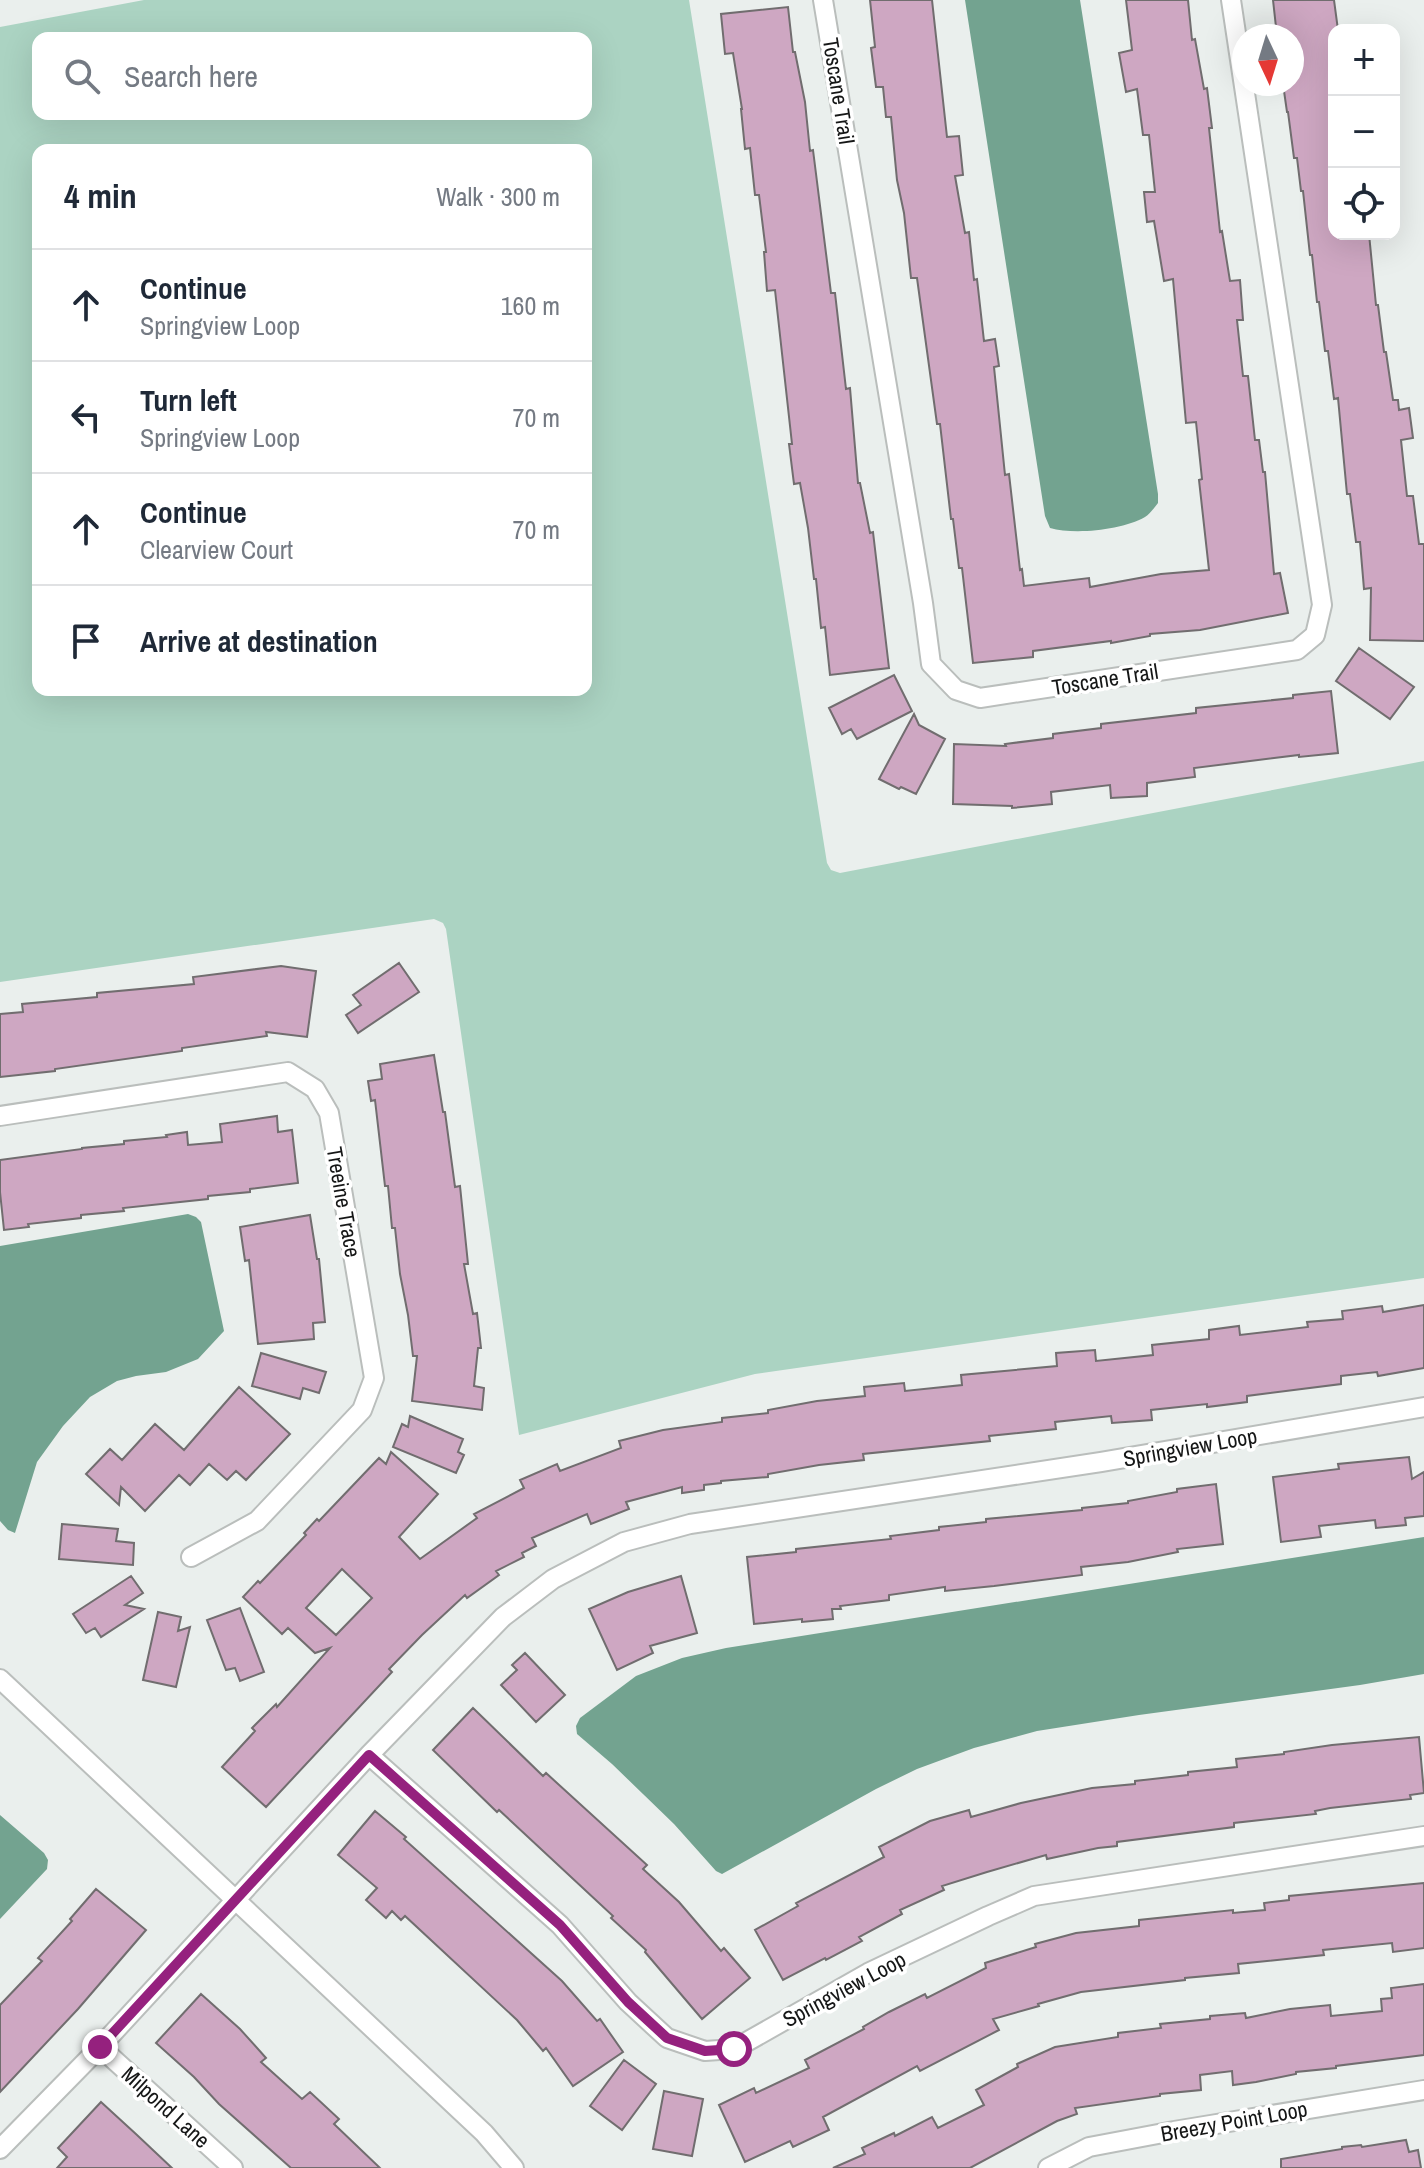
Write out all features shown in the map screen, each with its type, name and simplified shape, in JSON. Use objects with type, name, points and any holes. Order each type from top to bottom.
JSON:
[{"type":"street","name":"Toscane Trail","points":[[823,0],[931,664],[956,690],[980,698],[1297,650],[1315,635],[1322,605],[1231,0]]},
{"type":"street","name":"Treeine Trace","points":[[0,1116],[288,1072],[315,1089],[329,1113],[374,1378],[362,1410],[257,1521],[191,1557]]},
{"type":"street","name":"Springview Loop","points":[[0,2149],[100,2047],[369,1755],[503,1617],[553,1579],[624,1542],[690,1524],[1101,1462],[1424,1407]]},
{"type":"street","points":[[0,1679],[484,2133],[514,2168]]},
{"type":"street","name":"Springview Loop","points":[[369,1755],[560,1925],[628,2002],[667,2038],[705,2051],[734,2049],[868,1973],[1034,1896],[1424,1836]]},
{"type":"street","name":"Milpond Lane","points":[[100,2047],[233,2168]]},
{"type":"street","name":"Breezy Point Loop","points":[[1048,2168],[1089,2147],[1424,2090]]},
{"type":"shaded area","points":[[144,0],[689,0],[827,863],[831,870],[840,873],[1424,761],[1424,1278],[755,1374],[519,1435],[443,923],[434,919],[0,982],[0,27]]},
{"type":"shaded area","points":[[965,0],[1080,0],[1158,494],[1158,503],[1149,514],[1124,525],[1085,531],[1060,530],[1050,528],[1045,516]]},
{"type":"shaded area","points":[[188,1214],[201,1222],[224,1331],[198,1359],[166,1372],[117,1381],[90,1397],[63,1426],[37,1462],[15,1533],[8,1530],[0,1521],[0,1246]]},
{"type":"shaded area","points":[[1424,1537],[1424,1674],[1037,1731],[974,1748],[917,1769],[876,1789],[722,1874],[612,1764],[577,1734],[576,1726],[580,1718],[636,1676],[682,1658],[726,1648]]},
{"type":"shaded area","points":[[0,1815],[48,1860],[47,1869],[0,1919]]},
{"type":"building","points":[[870,0],[932,0],[947,137],[959,136],[963,175],[955,176],[965,233],[969,232],[984,341],[995,339],[999,366],[994,367],[1005,475],[1009,474],[1024,586],[1089,578],[1090,587],[1161,574],[1209,570],[1196,422],[1186,423],[1173,279],[1164,281],[1154,221],[1147,222],[1144,192],[1155,192],[1149,135],[1143,135],[1137,89],[1126,92],[1119,53],[1132,50],[1126,0],[1188,0],[1192,40],[1195,39],[1204,89],[1207,88],[1220,232],[1230,281],[1240,280],[1243,320],[1237,320],[1243,376],[1248,376],[1255,440],[1259,440],[1265,472],[1274,574],[1280,573],[1288,613],[1200,630],[1033,651],[1033,657],[973,663],[962,568],[959,568],[951,519],[917,278],[911,278],[891,117],[886,117],[883,87],[876,87]]},
{"type":"building","points":[[1273,0],[1334,0],[1337,24],[1328,24],[1328,240],[1370,240],[1376,305],[1393,400],[1398,400],[1399,410],[1409,408],[1413,438],[1401,440],[1407,496],[1413,496],[1419,544],[1424,544],[1424,641],[1370,640],[1371,588],[1364,589],[1360,542],[1356,542],[1350,494],[1347,494],[1338,398],[1334,399],[1328,351],[1325,351],[1303,191],[1297,158],[1294,158],[1285,96],[1304,96],[1304,24],[1276,24]]},
{"type":"building","points":[[788,7],[793,52],[805,102],[810,151],[813,150],[831,293],[835,293],[846,389],[850,388],[858,483],[870,533],[873,532],[889,668],[830,675],[825,627],[821,628],[800,483],[794,484],[775,290],[767,291],[759,195],[755,195],[750,148],[745,149],[733,53],[725,54],[721,14]]},
{"type":"building","points":[[1359,648],[1414,687],[1390,719],[1336,681]]},
{"type":"building","points":[[894,675],[912,711],[857,739],[851,729],[842,734],[829,708]]},
{"type":"building","points":[[1331,691],[1338,753],[1194,768],[1195,777],[1147,783],[1147,796],[1111,798],[1110,785],[1051,792],[1052,804],[1012,808],[953,804],[954,744],[1006,746],[1053,738],[1053,734],[1101,728],[1101,724],[1196,713],[1196,708]]},
{"type":"building","points":[[914,714],[919,725],[945,739],[916,794],[879,779]]},
{"type":"building","points":[[399,963],[419,992],[358,1033],[346,1015],[361,1005],[353,995]]},
{"type":"building","points":[[281,966],[316,971],[307,1037],[266,1032],[267,1036],[182,1048],[182,1051],[0,1077],[0,1014],[23,1012],[22,1004],[194,984],[193,977]]},
{"type":"building","points":[[434,1055],[455,1187],[460,1186],[468,1264],[464,1264],[473,1314],[477,1313],[481,1348],[478,1348],[474,1386],[484,1388],[482,1410],[412,1401],[417,1356],[413,1356],[395,1228],[392,1228],[388,1186],[385,1186],[375,1100],[371,1101],[368,1081],[382,1079],[380,1064]]},
{"type":"building","points":[[277,1116],[278,1132],[292,1130],[298,1183],[208,1196],[208,1199],[123,1208],[124,1211],[81,1215],[81,1218],[4,1230],[0,1160],[124,1144],[124,1141],[187,1132],[188,1145],[222,1142],[220,1124]]},
{"type":"building","points":[[310,1215],[319,1259],[325,1322],[313,1323],[314,1339],[258,1344],[249,1260],[245,1261],[240,1227]]},
{"type":"building","points":[[1424,1305],[1424,1368],[1378,1376],[1377,1372],[1341,1376],[1341,1384],[1247,1396],[1247,1402],[1151,1410],[1152,1420],[1112,1423],[1111,1416],[1055,1422],[1056,1429],[989,1436],[990,1441],[863,1454],[864,1460],[768,1474],[768,1477],[721,1481],[704,1485],[704,1490],[682,1493],[682,1487],[626,1502],[629,1509],[591,1524],[587,1514],[532,1538],[536,1546],[522,1553],[524,1557],[496,1571],[499,1575],[467,1598],[465,1595],[389,1669],[392,1672],[266,1807],[222,1767],[255,1731],[252,1728],[276,1704],[277,1707],[330,1648],[315,1653],[288,1628],[282,1634],[243,1597],[379,1458],[386,1464],[391,1452],[438,1494],[399,1537],[420,1559],[477,1518],[474,1514],[524,1488],[520,1480],[557,1464],[560,1471],[621,1448],[619,1441],[663,1430],[722,1422],[722,1418],[865,1396],[864,1387],[904,1383],[905,1391],[962,1385],[961,1375],[1057,1366],[1056,1353],[1095,1350],[1096,1361],[1153,1355],[1152,1345],[1209,1339],[1209,1330],[1239,1326],[1240,1335],[1308,1327],[1307,1322],[1343,1319],[1342,1311],[1382,1306],[1383,1312]],"holes":[[[342,1569],[372,1598],[336,1635],[306,1608]]]},
{"type":"building","points":[[261,1353],[326,1372],[319,1393],[303,1388],[300,1399],[252,1386]]},
{"type":"building","points":[[239,1387],[290,1434],[246,1480],[236,1471],[227,1480],[209,1464],[190,1485],[179,1475],[145,1511],[121,1487],[119,1505],[86,1474],[110,1449],[122,1460],[155,1424],[184,1450]]},
{"type":"building","points":[[410,1416],[463,1439],[458,1452],[464,1455],[456,1473],[393,1447],[402,1424],[408,1427]]},
{"type":"building","points":[[1409,1457],[1412,1479],[1424,1472],[1424,1516],[1405,1518],[1406,1525],[1376,1528],[1375,1520],[1319,1526],[1321,1537],[1281,1542],[1273,1477],[1339,1469],[1338,1464]]},
{"type":"building","points":[[1216,1484],[1223,1544],[1177,1549],[1178,1552],[1128,1562],[1081,1567],[1082,1575],[889,1595],[889,1600],[832,1609],[833,1619],[754,1624],[747,1557],[891,1539],[890,1536],[986,1522],[986,1519],[1128,1503],[1177,1492],[1177,1489]]},
{"type":"building","points":[[62,1524],[118,1529],[116,1541],[134,1543],[133,1565],[59,1559]]},
{"type":"building","points":[[131,1576],[143,1593],[125,1605],[144,1609],[101,1637],[95,1628],[86,1633],[73,1614]]},
{"type":"building","points":[[681,1576],[697,1633],[650,1646],[653,1653],[617,1670],[589,1609],[628,1592]]},
{"type":"building","points":[[240,1608],[264,1672],[240,1681],[235,1668],[226,1670],[207,1620]]},
{"type":"building","points":[[158,1612],[181,1617],[178,1631],[190,1627],[176,1687],[143,1680]]},
{"type":"building","points":[[525,1653],[565,1695],[536,1722],[501,1685],[517,1670],[512,1665]]},
{"type":"building","points":[[473,1708],[543,1776],[546,1773],[647,1865],[643,1869],[679,1902],[721,1951],[724,1948],[750,1978],[702,2019],[646,1950],[611,1918],[613,1916],[433,1750]]},
{"type":"building","points":[[1419,1737],[1424,1793],[1410,1795],[1411,1799],[1330,1808],[1315,1811],[1316,1814],[1234,1823],[1234,1827],[1117,1842],[1117,1846],[1047,1859],[1046,1855],[987,1872],[942,1886],[944,1890],[900,1910],[902,1914],[859,1937],[862,1941],[783,1980],[755,1930],[798,1906],[796,1903],[884,1857],[879,1847],[930,1821],[969,1810],[971,1817],[1092,1788],[1237,1767],[1236,1759],[1332,1745]]},
{"type":"building","points":[[375,1811],[562,1981],[597,2021],[600,2019],[623,2052],[573,2086],[546,2048],[543,2051],[517,2020],[405,1916],[401,1920],[392,1911],[386,1918],[366,1900],[377,1888],[338,1855]]},
{"type":"building","points":[[1424,1883],[1424,1948],[1393,1952],[1392,1943],[1323,1950],[1324,1955],[1238,1964],[1239,1973],[1081,1992],[1038,2004],[993,2019],[999,2030],[920,2071],[917,2066],[823,2117],[829,2130],[793,2147],[790,2141],[745,2162],[719,2105],[754,2088],[756,2093],[809,2068],[805,2060],[889,2012],[925,1994],[927,1998],[986,1968],[985,1963],[1036,1947],[1035,1944],[1076,1933],[1139,1926],[1139,1920],[1233,1910],[1233,1913],[1265,1910],[1264,1903],[1289,1900],[1289,1896]]},
{"type":"building","points":[[96,1889],[146,1930],[0,2092],[0,2005],[42,1961],[38,1958]]},
{"type":"building","points":[[1424,1984],[1424,2055],[1296,2072],[1233,2085],[1232,2071],[1200,2075],[1201,2090],[1075,2108],[1077,2114],[1057,2121],[970,2168],[833,2168],[865,2154],[862,2148],[932,2117],[938,2128],[984,2105],[976,2090],[1018,2067],[1017,2064],[1055,2047],[1118,2037],[1118,2033],[1161,2028],[1160,2024],[1210,2019],[1210,2016],[1245,2013],[1246,2018],[1330,2005],[1331,2016],[1382,2011],[1381,1999],[1392,1998],[1391,1988]]},
{"type":"building","points":[[201,1994],[240,2029],[266,2058],[261,2062],[302,2099],[310,2092],[339,2119],[334,2124],[380,2168],[291,2168],[156,2043]]},
{"type":"building","points":[[624,2060],[656,2084],[622,2130],[590,2106]]},
{"type":"building","points":[[664,2091],[703,2099],[692,2156],[653,2149]]},
{"type":"building","points":[[101,2102],[172,2168],[57,2168],[67,2157],[58,2148]]},
{"type":"building","points":[[1406,2140],[1409,2152],[1418,2150],[1421,2168],[1281,2168],[1281,2159],[1342,2147]]},
{"type":"route","points":[[100,2047],[369,1755],[560,1925],[628,2002],[667,2038],[705,2051],[734,2049]]}]
